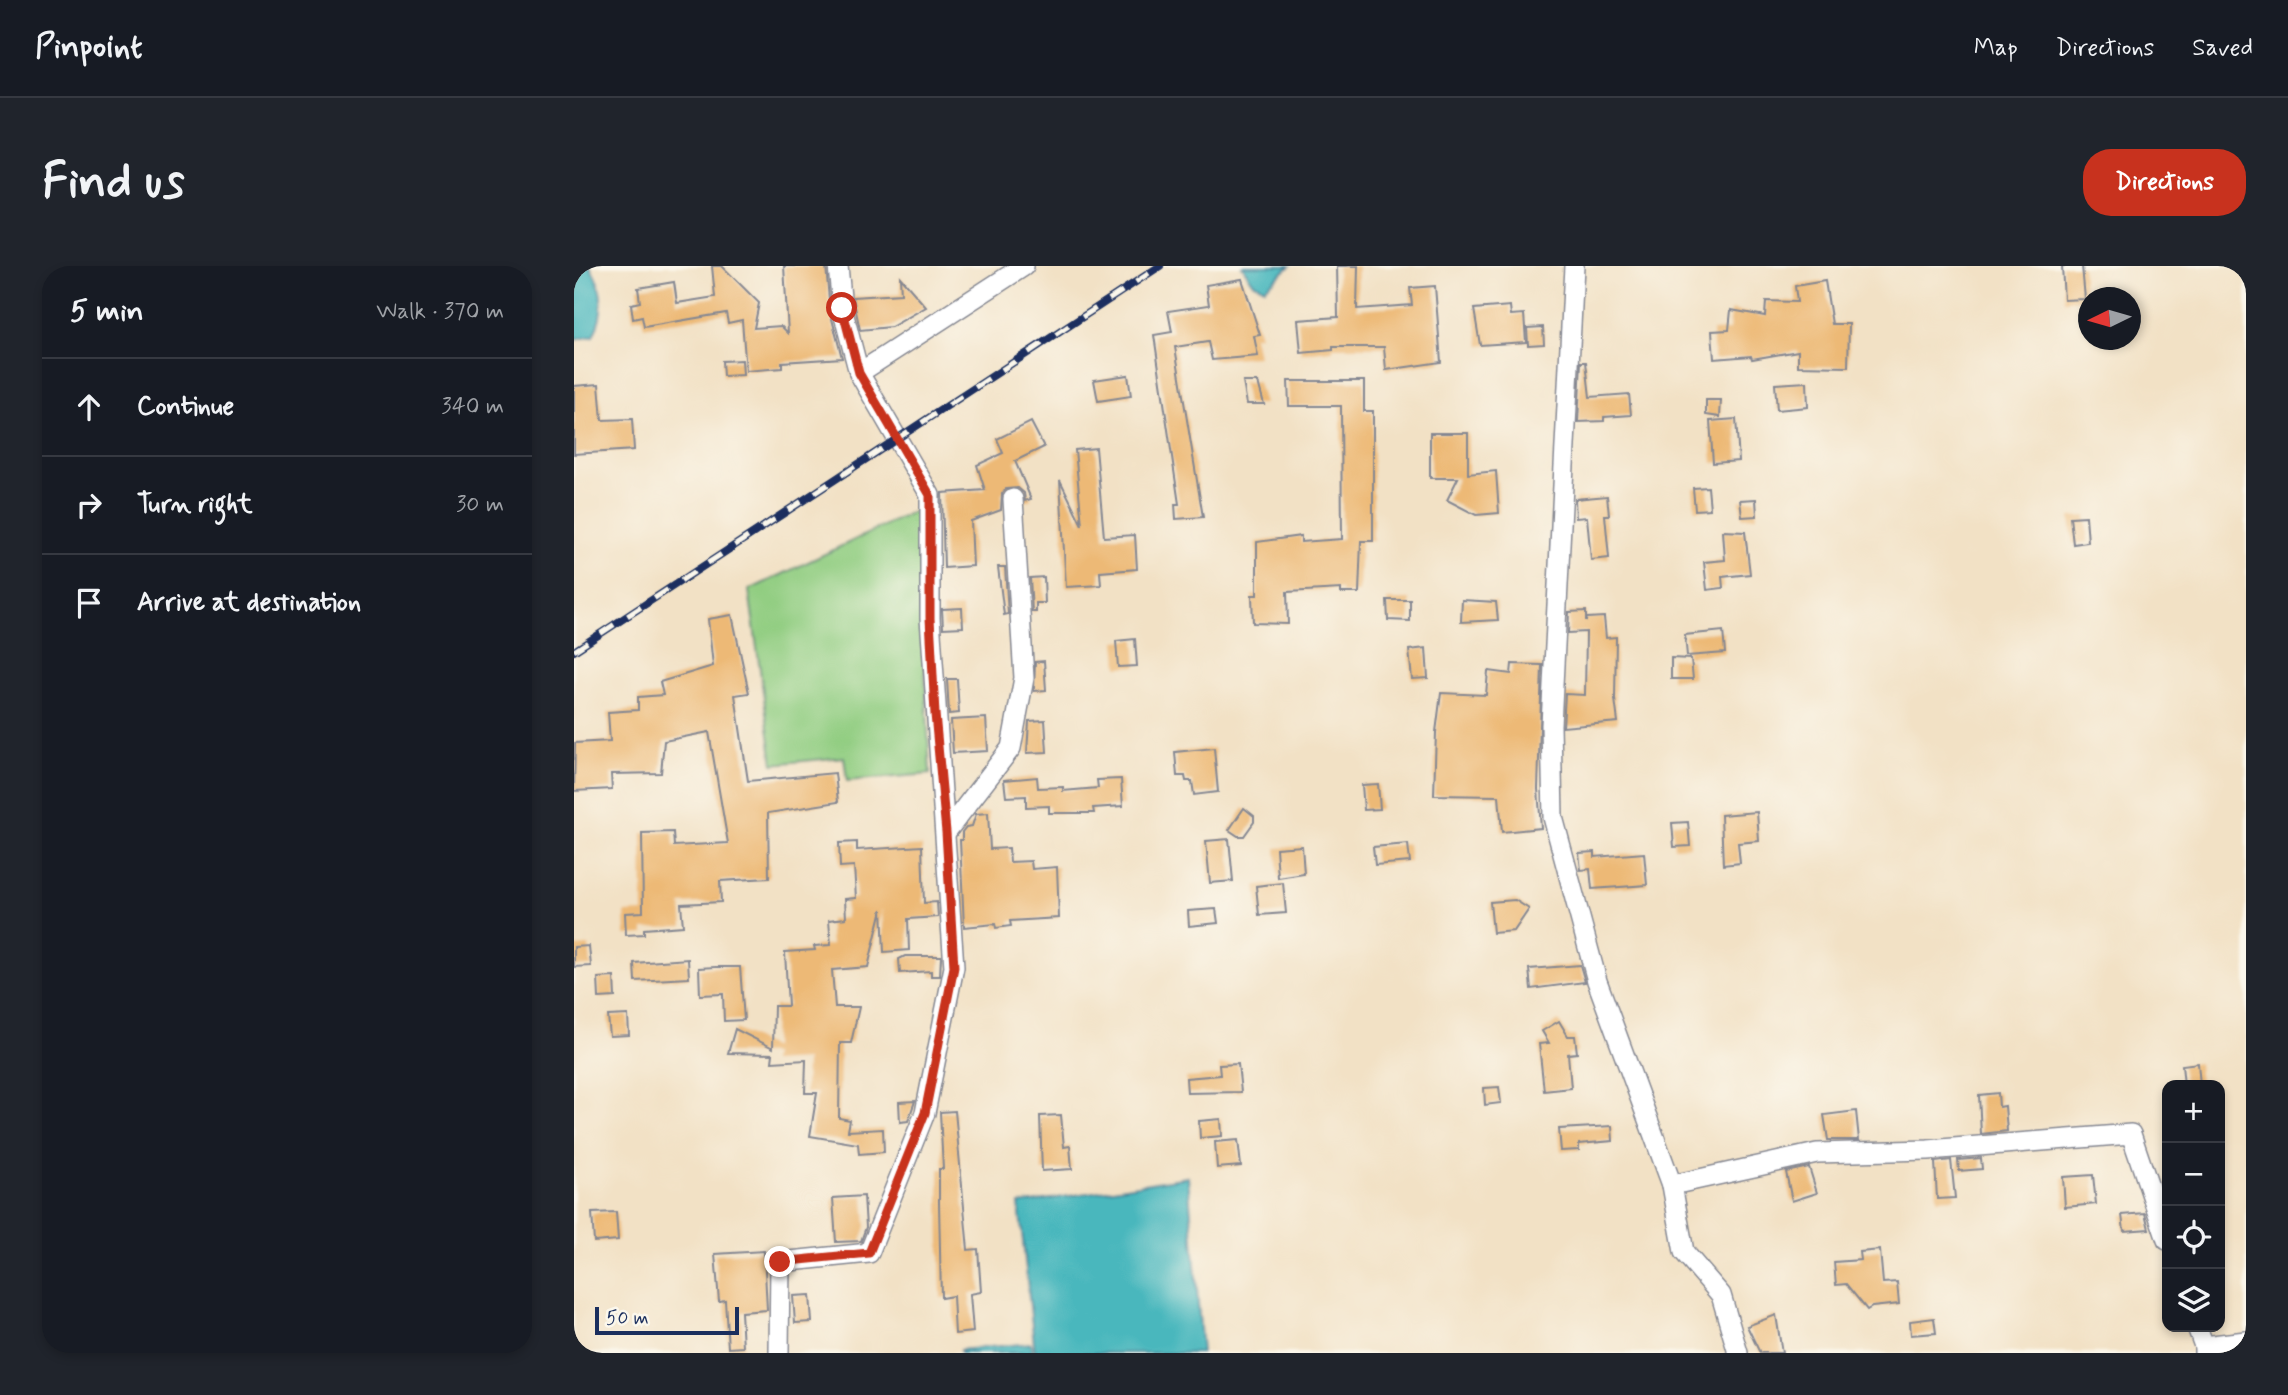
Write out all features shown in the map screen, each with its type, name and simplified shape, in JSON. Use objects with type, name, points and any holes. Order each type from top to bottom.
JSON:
[{"type":"street","points":[[779,1353],[780,1262],[869,1253],[925,1113],[954,967],[930,618],[930,495],[859,373],[842,308],[838,266]]},
{"type":"street","points":[[859,373],[1024,266]]},
{"type":"street","points":[[1574,266],[1550,725],[1553,817],[1597,981],[1672,1185],[1684,1252],[1721,1295],[1738,1353]]},
{"type":"street","points":[[946,832],[1011,748],[1024,678],[1013,499]]},
{"type":"street","points":[[1672,1185],[1817,1153],[1928,1150],[2131,1134],[2162,1225]]},
{"type":"street","points":[[2199,1332],[2204,1350],[2246,1341]]},
{"type":"green space","points":[[917,510],[930,774],[847,781],[844,757],[773,764],[749,590]]},
{"type":"water","points":[[574,266],[590,266],[595,274],[601,310],[593,336],[574,340]]},
{"type":"water","points":[[1242,266],[1290,266],[1265,288],[1253,282]]},
{"type":"water","points":[[1188,1177],[1202,1353],[1035,1353],[1019,1204]]},
{"type":"water","points":[[1031,1343],[1032,1353],[960,1353],[960,1350]]},
{"type":"building","points":[[712,266],[722,266],[759,303],[754,328],[781,326],[788,333],[784,266],[826,266],[830,311],[842,358],[782,362],[782,368],[746,371],[742,320],[728,323],[726,313],[644,327],[642,317],[633,319],[631,304],[640,302],[638,288],[674,282],[677,303],[715,297]]},
{"type":"building","points":[[1337,266],[1358,266],[1357,309],[1412,305],[1410,288],[1435,286],[1441,362],[1386,370],[1384,347],[1333,347],[1333,350],[1301,353],[1298,320],[1338,317]]},
{"type":"building","points":[[2062,266],[2082,266],[2084,287],[2078,287],[2078,299],[2064,300]]},
{"type":"building","points":[[900,277],[926,307],[891,327],[860,330],[853,297],[901,294]]},
{"type":"building","points":[[1242,279],[1260,335],[1254,336],[1258,356],[1212,360],[1208,342],[1175,347],[1203,517],[1176,519],[1175,504],[1179,504],[1154,335],[1172,332],[1168,311],[1209,305],[1206,285]]},
{"type":"building","points":[[1825,281],[1832,324],[1849,324],[1848,367],[1798,366],[1798,351],[1752,359],[1751,356],[1714,359],[1712,331],[1729,330],[1731,310],[1765,316],[1766,301],[1797,302],[1795,286]]},
{"type":"building","points":[[1510,306],[1511,315],[1524,314],[1526,342],[1480,345],[1474,309]]},
{"type":"building","points":[[1543,327],[1544,344],[1528,345],[1527,328]]},
{"type":"building","points":[[742,360],[743,375],[723,376],[722,361]]},
{"type":"building","points":[[1581,362],[1586,362],[1590,397],[1629,394],[1631,415],[1604,417],[1604,421],[1578,422]]},
{"type":"building","points":[[1128,375],[1131,396],[1098,401],[1094,380]]},
{"type":"building","points":[[1288,381],[1364,381],[1364,411],[1373,411],[1373,541],[1361,541],[1359,593],[1341,593],[1341,589],[1287,592],[1288,624],[1253,623],[1252,595],[1257,595],[1257,542],[1301,536],[1301,542],[1342,539],[1341,406],[1289,406]]},
{"type":"building","points":[[1243,382],[1258,382],[1264,404],[1247,404]]},
{"type":"building","points":[[1807,382],[1808,407],[1777,410],[1775,384]]},
{"type":"building","points":[[599,384],[602,420],[632,419],[634,450],[574,454],[574,386]]},
{"type":"building","points":[[1706,400],[1721,400],[1720,417],[1706,415]]},
{"type":"building","points":[[1736,419],[1739,461],[1713,463],[1710,421]]},
{"type":"building","points":[[1031,422],[1044,447],[1015,461],[1031,499],[1025,501],[1024,493],[1018,488],[1006,489],[1002,494],[1001,510],[971,521],[973,566],[944,568],[942,493],[985,490],[977,465],[1003,453],[997,439]]},
{"type":"building","points":[[1430,433],[1468,433],[1468,474],[1496,471],[1499,513],[1476,515],[1447,500],[1458,478],[1430,478]]},
{"type":"building","points":[[1096,448],[1104,537],[1135,535],[1137,569],[1100,572],[1101,585],[1066,587],[1060,480],[1082,525],[1075,450]]},
{"type":"building","points":[[1708,487],[1710,509],[1695,510],[1693,488]]},
{"type":"building","points":[[1607,496],[1609,515],[1605,515],[1609,558],[1591,560],[1587,517],[1576,518],[1575,499]]},
{"type":"building","points":[[1756,499],[1757,516],[1742,517],[1740,500]]},
{"type":"building","points":[[2086,516],[2088,542],[2073,544],[2070,517]]},
{"type":"building","points":[[1723,531],[1745,532],[1750,574],[1722,577],[1723,588],[1707,590],[1704,562],[1725,560]]},
{"type":"building","points":[[998,567],[1005,567],[1008,614],[1004,615]]},
{"type":"building","points":[[1044,577],[1045,603],[1036,603],[1036,612],[1032,612],[1030,578]]},
{"type":"building","points":[[1387,600],[1410,600],[1410,621],[1388,620]]},
{"type":"building","points":[[1462,600],[1496,602],[1498,620],[1461,622]]},
{"type":"building","points":[[962,608],[963,627],[943,628],[942,609]]},
{"type":"building","points":[[1586,611],[1586,621],[1587,618],[1604,617],[1606,638],[1616,637],[1615,699],[1618,722],[1563,727],[1565,694],[1585,695],[1586,632],[1568,633],[1569,612]]},
{"type":"building","points":[[732,615],[749,693],[735,695],[748,781],[835,773],[838,802],[768,813],[769,878],[720,881],[721,902],[681,904],[683,926],[644,929],[644,934],[626,935],[625,913],[643,912],[642,833],[673,832],[674,846],[728,843],[709,732],[664,741],[661,773],[611,774],[612,789],[574,791],[575,743],[610,741],[608,712],[638,710],[638,697],[663,695],[660,682],[713,666],[708,619]]},
{"type":"building","points":[[1723,631],[1725,653],[1687,656],[1685,635]]},
{"type":"building","points":[[1135,639],[1137,666],[1118,667],[1116,641]]},
{"type":"building","points":[[1426,648],[1428,678],[1412,679],[1409,650]]},
{"type":"building","points":[[1671,658],[1691,659],[1693,679],[1671,679]]},
{"type":"building","points":[[1044,661],[1046,690],[1034,691],[1035,662]]},
{"type":"building","points":[[1512,664],[1542,665],[1538,789],[1541,828],[1502,832],[1499,796],[1434,795],[1436,732],[1441,693],[1486,695],[1488,671],[1511,674]]},
{"type":"building","points":[[947,679],[957,679],[959,713],[949,714]]},
{"type":"building","points":[[986,718],[988,751],[953,753],[951,720]]},
{"type":"building","points":[[1045,720],[1047,752],[1027,753],[1029,721]]},
{"type":"building","points":[[1214,748],[1218,792],[1194,795],[1192,781],[1186,781],[1185,776],[1177,776],[1175,752]]},
{"type":"building","points":[[1037,777],[1038,788],[1063,787],[1063,791],[1098,788],[1097,780],[1121,779],[1123,806],[1093,808],[1094,813],[1049,813],[1049,806],[1026,807],[1026,796],[1006,797],[1004,780]]},
{"type":"building","points":[[1378,784],[1380,809],[1364,810],[1362,785]]},
{"type":"building","points":[[1244,808],[1254,816],[1254,822],[1244,836],[1238,836],[1229,830]]},
{"type":"building","points":[[1757,812],[1759,841],[1738,843],[1740,863],[1723,865],[1721,815]]},
{"type":"building","points":[[988,813],[990,849],[1009,848],[1010,862],[1031,861],[1032,869],[1057,867],[1059,918],[1010,921],[1011,926],[996,928],[995,924],[964,927],[960,840],[966,827],[972,826],[976,814]]},
{"type":"building","points":[[1688,822],[1690,846],[1674,847],[1672,823]]},
{"type":"building","points":[[1229,839],[1233,881],[1210,883],[1206,841]]},
{"type":"building","points":[[857,842],[857,850],[922,846],[924,903],[937,902],[938,917],[908,919],[909,950],[884,952],[882,909],[868,967],[832,970],[835,1007],[859,1007],[851,1043],[840,1043],[839,1118],[850,1120],[848,1131],[883,1129],[884,1152],[859,1154],[858,1144],[810,1136],[817,1093],[805,1093],[806,1060],[772,1062],[773,1054],[728,1053],[735,1029],[773,1048],[774,1006],[788,1006],[785,952],[815,950],[814,946],[831,945],[829,920],[846,918],[845,899],[856,898],[854,866],[840,867],[839,843]]},
{"type":"building","points":[[1408,844],[1410,862],[1375,865],[1373,847]]},
{"type":"building","points":[[1302,846],[1304,874],[1278,878],[1276,848]]},
{"type":"building","points":[[1595,852],[1595,857],[1644,853],[1647,885],[1592,889],[1590,869],[1581,870],[1579,853]]},
{"type":"building","points":[[1283,883],[1286,913],[1259,915],[1256,886]]},
{"type":"building","points":[[1515,900],[1529,909],[1514,931],[1493,933],[1490,902]]},
{"type":"building","points":[[1216,909],[1218,923],[1189,926],[1188,911]]},
{"type":"building","points":[[589,946],[591,966],[574,967],[574,947]]},
{"type":"building","points":[[905,956],[941,956],[940,976],[931,976],[931,971],[900,973],[899,959]]},
{"type":"building","points":[[688,959],[689,978],[635,981],[634,963]]},
{"type":"building","points":[[1580,965],[1585,982],[1531,989],[1529,969]]},
{"type":"building","points":[[740,967],[744,1020],[724,1021],[723,994],[700,995],[699,968]]},
{"type":"building","points":[[614,977],[615,997],[599,998],[598,978]]},
{"type":"building","points":[[628,1015],[629,1035],[610,1036],[608,1016]]},
{"type":"building","points":[[1559,1021],[1568,1036],[1575,1036],[1577,1053],[1568,1054],[1571,1088],[1544,1091],[1539,1044],[1549,1043],[1542,1031]]},
{"type":"building","points":[[2198,1063],[2200,1080],[2184,1080],[2182,1065]]},
{"type":"building","points":[[1238,1064],[1241,1092],[1187,1093],[1186,1078],[1220,1075],[1219,1065]]},
{"type":"building","points":[[1499,1087],[1501,1103],[1485,1105],[1484,1088]]},
{"type":"building","points":[[1998,1093],[1999,1107],[2005,1106],[2007,1131],[1981,1134],[1979,1095]]},
{"type":"building","points":[[915,1101],[908,1121],[900,1122],[899,1102]]},
{"type":"building","points":[[955,1111],[968,1250],[978,1249],[981,1292],[970,1294],[973,1332],[955,1334],[953,1296],[941,1298],[939,1169],[943,1169],[940,1112]]},
{"type":"building","points":[[1856,1111],[1859,1140],[1828,1140],[1824,1115]]},
{"type":"building","points":[[1061,1115],[1064,1147],[1070,1146],[1072,1169],[1042,1171],[1040,1116]]},
{"type":"building","points":[[1221,1119],[1222,1136],[1200,1138],[1199,1121]]},
{"type":"building","points":[[1612,1126],[1613,1141],[1579,1144],[1579,1150],[1561,1151],[1559,1129]]},
{"type":"building","points":[[1238,1140],[1241,1166],[1217,1168],[1215,1142]]},
{"type":"building","points":[[1981,1158],[1982,1169],[1959,1171],[1958,1160]]},
{"type":"building","points":[[1951,1160],[1955,1198],[1937,1199],[1935,1162]]},
{"type":"building","points":[[1809,1167],[1817,1193],[1792,1201],[1786,1172]]},
{"type":"building","points":[[2093,1175],[2096,1204],[2065,1207],[2063,1177]]},
{"type":"building","points":[[864,1196],[866,1227],[861,1241],[836,1242],[833,1198]]},
{"type":"building","points":[[616,1212],[618,1240],[594,1242],[592,1213]]},
{"type":"building","points":[[2145,1213],[2149,1229],[2124,1231],[2122,1215]]},
{"type":"building","points":[[1880,1250],[1883,1283],[1897,1282],[1899,1304],[1867,1310],[1846,1284],[1836,1285],[1834,1262],[1861,1260],[1860,1252]]},
{"type":"building","points":[[764,1251],[767,1310],[741,1312],[743,1347],[728,1348],[725,1300],[719,1301],[715,1254]]},
{"type":"building","points":[[810,1295],[812,1322],[795,1323],[793,1296]]},
{"type":"building","points":[[1776,1315],[1782,1353],[1760,1353],[1747,1326]]},
{"type":"building","points":[[1934,1318],[1936,1333],[1911,1335],[1910,1321]]},
{"type":"railway","points":[[574,651],[1160,266]]},
{"type":"route","points":[[780,1262],[869,1253],[925,1113],[954,967],[930,618],[930,495],[859,373],[842,308]]}]
